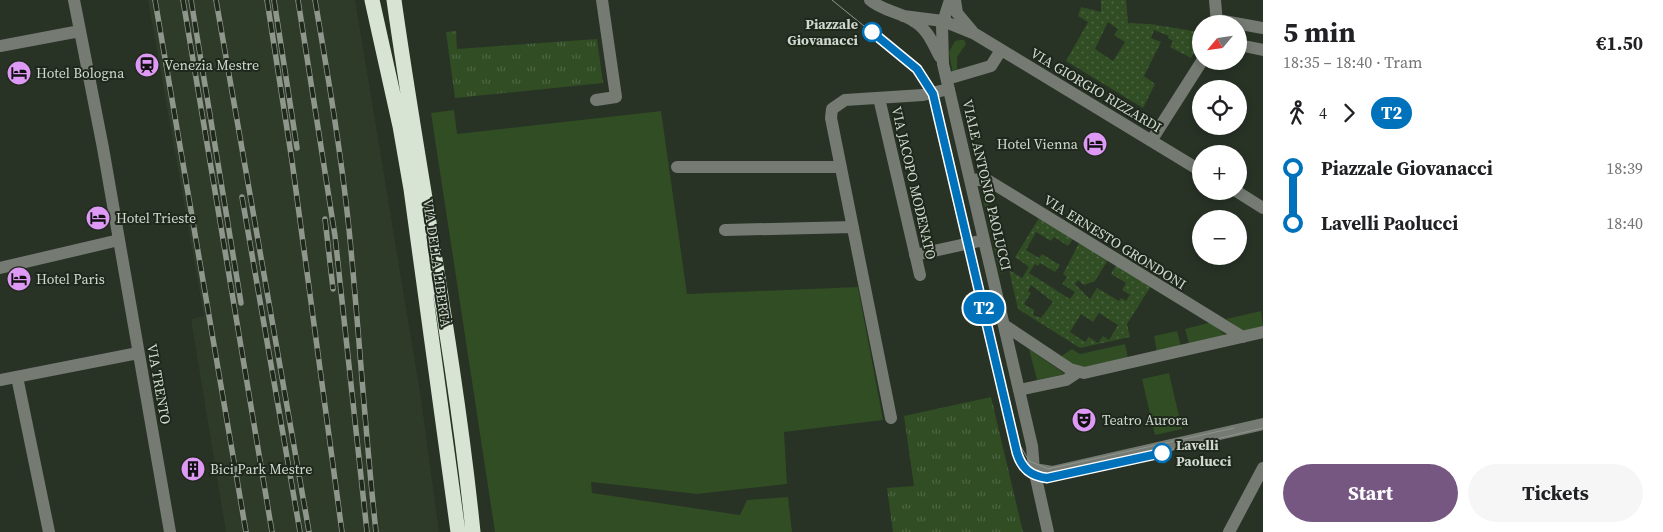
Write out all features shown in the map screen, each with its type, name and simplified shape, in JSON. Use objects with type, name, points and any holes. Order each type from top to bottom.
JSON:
[{"type":"highway","name":"VIA DELLA LIBERTÀ","points":[[372,0],[400,126],[458,532]]},
{"type":"highway","points":[[380,0],[400,126]]},
{"type":"highway","name":"VIA DELLA LIBERTÀ","points":[[394,0],[450,358],[473,532]]},
{"type":"street","name":"VIA TRENTO","points":[[74,0],[119,240],[168,531]]},
{"type":"street","points":[[596,100],[616,97],[602,0]]},
{"type":"street","points":[[870,0],[883,10],[910,19],[923,28],[943,64]]},
{"type":"street","points":[[900,15],[930,13],[940,9],[950,0]]},
{"type":"street","points":[[943,64],[943,21],[950,0]]},
{"type":"street","points":[[955,0],[957,13],[971,33]]},
{"type":"street","points":[[1215,0],[1216,15]]},
{"type":"street","points":[[900,15],[943,21],[971,33]]},
{"type":"street","points":[[1248,26],[1263,28]]},
{"type":"street","points":[[0,46],[80,31]]},
{"type":"street","points":[[943,64],[944,47],[948,36],[955,31],[971,33]]},
{"type":"street","name":"VIA GIORGIO RIZZARDI","points":[[971,33],[1192,166]]},
{"type":"street","points":[[1248,47],[1263,50]]},
{"type":"street","points":[[891,418],[831,118],[832,109],[845,100],[923,96],[992,66],[1001,50]]},
{"type":"street","name":"VIALE ANTONIO PAOLUCCI","points":[[943,64],[1032,446],[1034,469],[1048,532]]},
{"type":"street","points":[[1151,141],[1196,70]]},
{"type":"street","name":"VIA JACOPO MODENATO","points":[[879,98],[920,275]]},
{"type":"street","points":[[677,167],[841,167]]},
{"type":"street","name":"VIA ERNESTO GRONDONI","points":[[970,179],[989,181],[1243,337]]},
{"type":"street","points":[[1247,198],[1263,208]]},
{"type":"street","points":[[725,230],[853,227]]},
{"type":"street","points":[[0,268],[119,240]]},
{"type":"street","points":[[916,255],[984,240]]},
{"type":"street","points":[[1004,325],[1078,372],[1093,372],[1263,332]]},
{"type":"street","points":[[0,380],[138,354]]},
{"type":"street","points":[[1019,390],[1066,380],[1078,372]]},
{"type":"street","points":[[17,377],[49,532]]},
{"type":"street","points":[[1034,469],[1052,472],[1263,424]]},
{"type":"street","points":[[1229,532],[1263,468]]},
{"type":"shaded area","points":[[148,0],[355,0],[420,392],[439,532],[226,532],[191,319],[204,316]]},
{"type":"green space","points":[[1101,0],[1126,0],[1128,23],[1150,24],[1192,31],[1192,56],[1191,58],[1170,47],[1173,41],[1168,38],[1169,36],[1154,30],[1151,38],[1161,42],[1144,76],[1155,84],[1143,108],[1066,61],[1088,22],[1078,16],[1081,7],[1101,12]],"holes":[[[1108,22],[1118,29],[1114,35],[1125,42],[1113,61],[1095,49]]]},
{"type":"green space","points":[[456,31],[457,49],[597,39],[603,83],[455,98],[446,32]]},
{"type":"green space","points":[[964,40],[966,44],[957,57],[957,74],[953,75],[949,52],[955,41]]},
{"type":"green space","points":[[454,110],[457,134],[661,111],[687,294],[858,287],[883,420],[784,432],[787,484],[697,494],[591,482],[592,493],[740,515],[747,500],[788,497],[792,532],[495,532],[431,113]]},
{"type":"green space","points":[[981,190],[985,190],[1004,273],[1000,274]]},
{"type":"green space","points":[[1039,218],[1073,239],[1068,246],[1054,237],[1051,241],[1036,232],[1026,250],[1039,258],[1042,254],[1060,265],[1055,272],[1040,263],[1038,266],[1035,264],[1029,273],[1070,299],[1075,292],[1062,284],[1067,277],[1063,274],[1079,243],[1108,260],[1095,281],[1084,285],[1078,280],[1075,284],[1090,299],[1097,288],[1119,301],[1121,298],[1126,301],[1130,295],[1122,290],[1126,283],[1111,274],[1116,265],[1151,286],[1127,324],[1130,337],[1080,348],[1018,309],[1009,270],[1022,278],[1029,267],[1015,257]],"holes":[[[1031,285],[1053,302],[1041,318],[1033,315],[1034,310],[1024,304],[1031,293],[1028,291]],[[1099,313],[1118,325],[1109,340],[1103,336],[1098,343],[1089,337],[1085,342],[1070,332],[1081,314],[1093,322]]]},
{"type":"green space","points":[[1261,311],[1263,327],[1244,331],[1226,319]]},
{"type":"green space","points":[[1212,322],[1225,335],[1189,344],[1185,329]]},
{"type":"green space","points":[[1177,331],[1181,346],[1157,352],[1154,336]]},
{"type":"green space","points":[[1125,344],[1128,358],[1081,368],[1060,357],[1072,349],[1080,354]]},
{"type":"green space","points":[[1029,349],[1065,374],[1037,380]]},
{"type":"green space","points":[[1169,373],[1182,429],[1155,435],[1142,379]]},
{"type":"green space","points":[[991,397],[1023,532],[893,532],[887,488],[914,486],[904,416]]},
{"type":"tram line","points":[[832,0],[917,69],[933,94],[1017,453],[1027,470],[1036,476],[1055,477],[1263,428]]},
{"type":"tram line","name":"T2","points":[[872,32],[921,73],[933,94],[994,348],[1017,453],[1023,467],[1031,474],[1047,478],[1162,453]]},
{"type":"tram line","points":[[1021,447],[1029,461],[1048,469],[1234,428]]},
{"type":"railway","points":[[155,0],[246,532]]},
{"type":"railway","points":[[183,0],[272,532]]},
{"type":"railway","points":[[191,0],[241,303]]},
{"type":"railway","points":[[216,0],[309,532]]},
{"type":"railway","points":[[267,0],[292,161],[342,532]]},
{"type":"railway","points":[[274,0],[297,148]]},
{"type":"railway","points":[[298,0],[335,236],[367,532]]},
{"type":"railway","points":[[315,0],[346,200],[376,532]]},
{"type":"railway","points":[[242,197],[300,532]]},
{"type":"railway","points":[[325,219],[333,289]]},
{"type":"place","name":"Piazzale Giovanacci","points":[[872,32]]},
{"type":"place","name":"Venezia Mestre","points":[[147,65]]},
{"type":"place","name":"Hotel Bologna","points":[[19,73]]},
{"type":"place","name":"Hotel Vienna","points":[[1095,144]]},
{"type":"place","name":"Hotel Trieste","points":[[98,218]]},
{"type":"place","name":"Hotel Paris","points":[[19,279]]},
{"type":"place","name":"Teatro Aurora","points":[[1084,420]]},
{"type":"place","name":"Lavelli Paolucci","points":[[1162,453]]},
{"type":"place","name":"Bici Park Mestre","points":[[193,469]]}]
